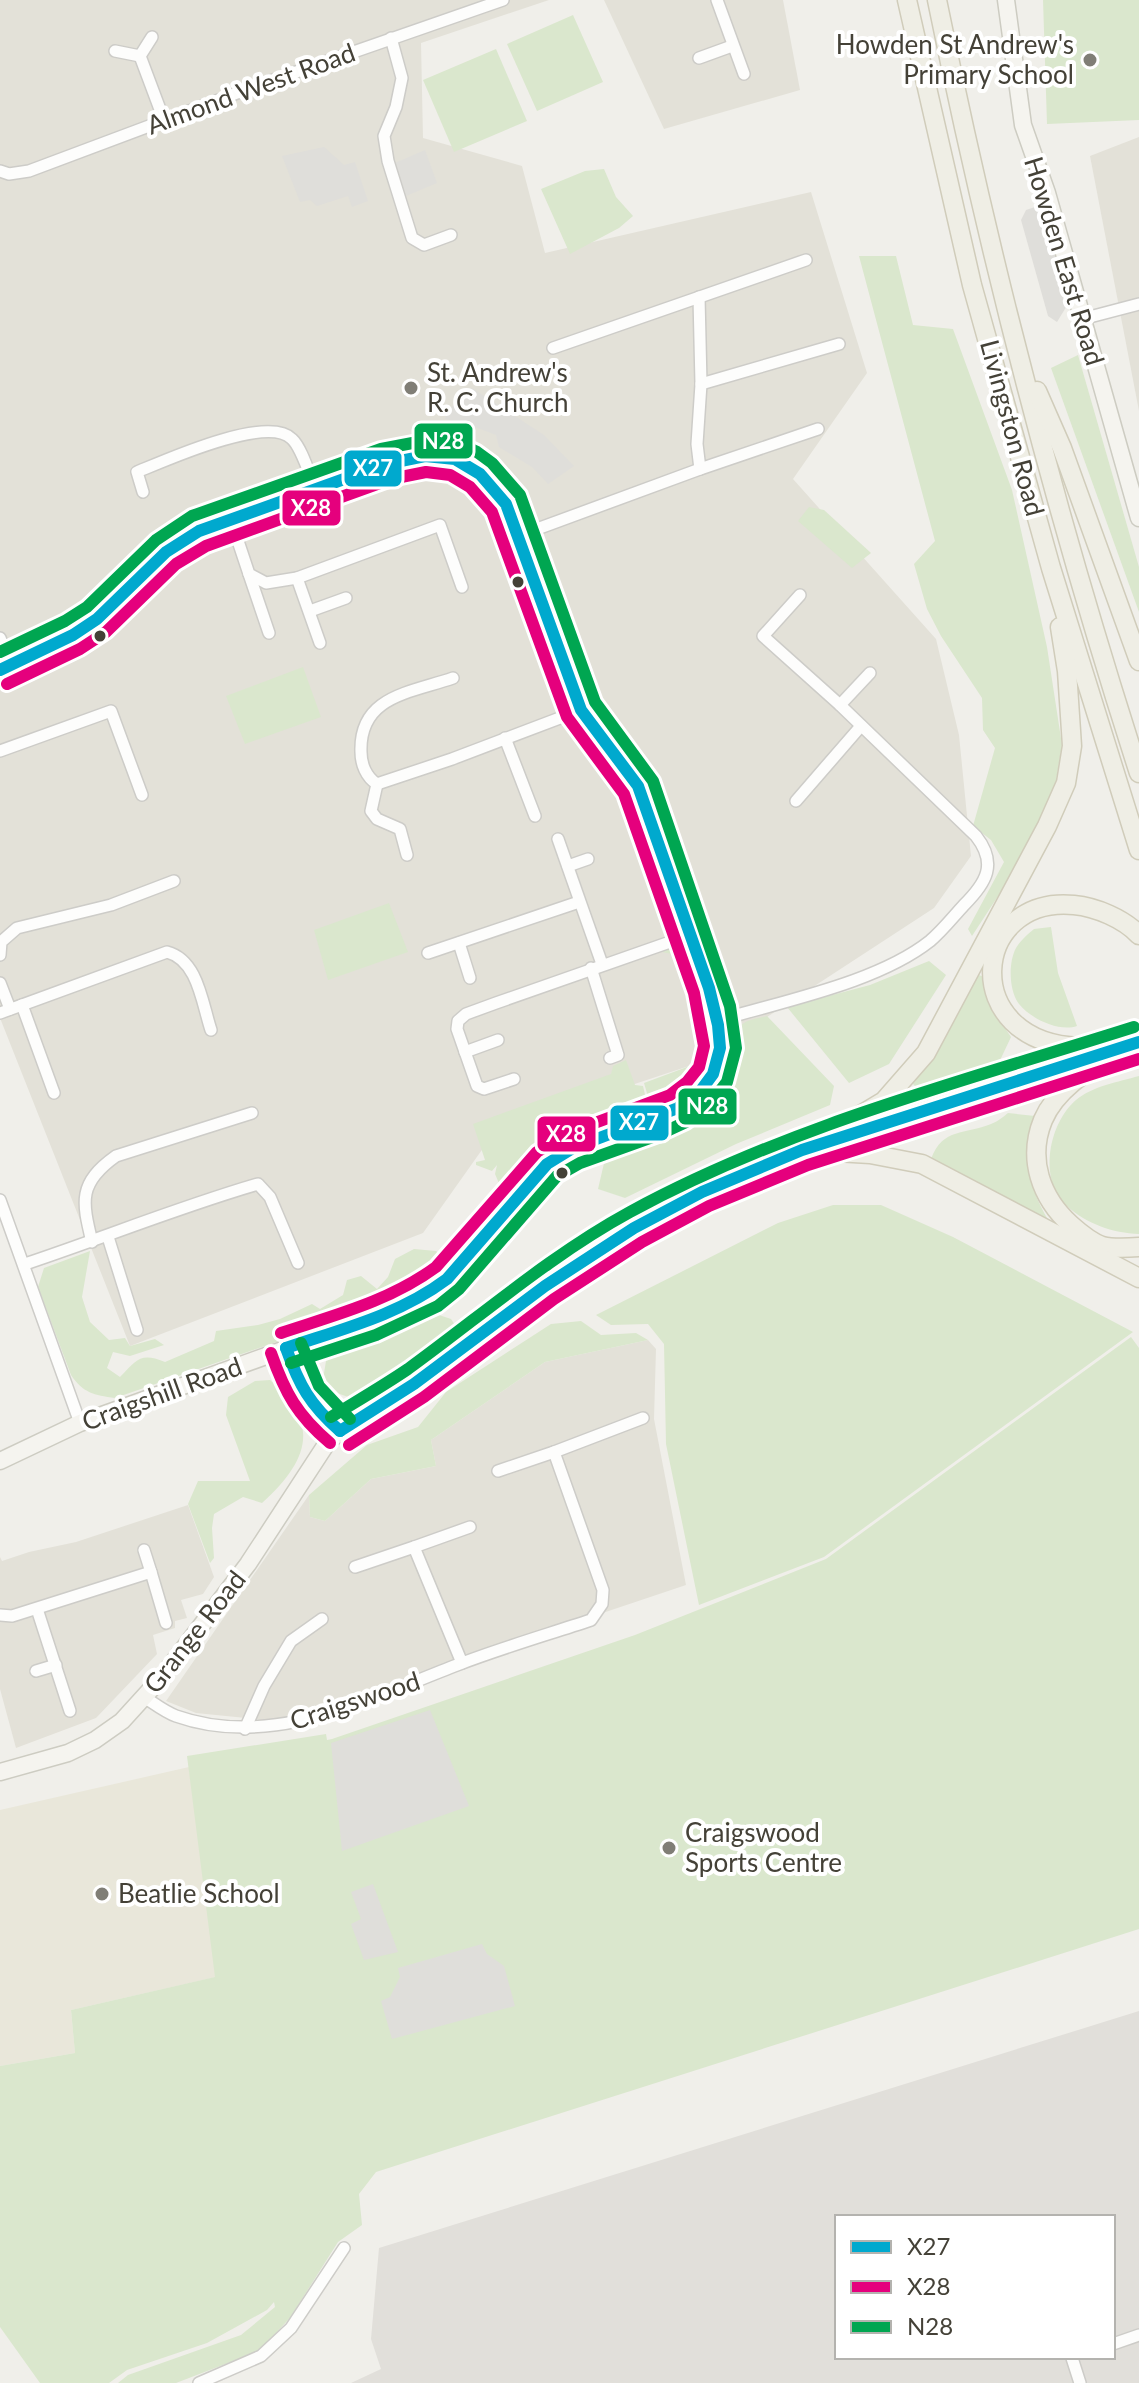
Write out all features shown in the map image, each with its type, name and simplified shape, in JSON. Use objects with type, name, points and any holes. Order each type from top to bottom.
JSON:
[{"type":"main road","name":"Livingston Road","points":[[907,0],[972,285],[1051,568],[1139,850]]},
{"type":"main road","name":"Livingston Road","points":[[937,0],[1013,337],[1058,508],[1139,773]]},
{"type":"main road","points":[[1013,337],[1062,448],[1139,661]]},
{"type":"main road","points":[[802,1150],[884,1101],[926,1053],[1047,826],[1066,783],[1072,746],[1067,671],[1051,568]]},
{"type":"main road","points":[[1134,1043],[1068,1047],[1029,1035],[1006,1018],[993,995],[991,970],[999,944],[1012,923],[1029,911],[1055,903],[1079,905],[1106,913],[1139,935]]},
{"type":"main road","points":[[1134,1043],[1070,1084],[1055,1100],[1043,1120],[1037,1142],[1036,1167],[1047,1199],[1081,1233],[1103,1246],[1124,1249],[1139,1247]]},
{"type":"main road","points":[[802,1150],[870,1154],[922,1164],[1139,1278]]},
{"type":"street","name":"Almond West Road","points":[[0,171],[9,174],[29,171],[503,0]]},
{"type":"street","points":[[717,0],[744,74]]},
{"type":"street","name":"Howden East Road","points":[[1006,0],[1023,125],[1047,193],[1139,515]]},
{"type":"street","points":[[140,56],[152,37]]},
{"type":"street","points":[[391,38],[402,78],[396,107],[384,136],[400,201],[412,238],[424,245],[451,235]]},
{"type":"street","points":[[699,58],[732,46]]},
{"type":"street","points":[[115,51],[140,56]]},
{"type":"street","points":[[140,56],[164,120]]},
{"type":"street","points":[[553,348],[806,260]]},
{"type":"street","points":[[699,297],[701,384],[697,444],[700,469]]},
{"type":"street","points":[[1082,319],[1139,304]]},
{"type":"street","points":[[701,384],[839,344]]},
{"type":"street","points":[[518,536],[818,429]]},
{"type":"street","points":[[143,492],[137,472],[249,432],[277,430],[293,439],[316,490]]},
{"type":"street","name":"Craigshill Road","points":[[0,1461],[80,1423],[398,1308],[430,1293],[447,1279],[538,1170],[572,1149],[689,1103],[705,1085],[720,1048],[717,1021],[638,786],[581,710],[506,504],[485,476],[460,461],[439,456],[416,456],[386,464],[199,531],[166,552],[97,619],[73,635],[6,668]]},
{"type":"street","points":[[231,520],[269,633]]},
{"type":"street","points":[[249,574],[266,583],[297,578],[440,525],[462,587]]},
{"type":"street","points":[[297,578],[320,643]]},
{"type":"street","points":[[717,1021],[880,971],[930,941],[980,889],[986,877],[986,849],[976,836],[840,705],[763,636],[800,595]]},
{"type":"street","points":[[310,611],[346,598]]},
{"type":"street","points":[[0,638],[6,668]]},
{"type":"street","points":[[840,705],[870,673]]},
{"type":"street","points":[[377,784],[369,779],[361,760],[360,734],[366,720],[380,704],[453,678]]},
{"type":"street","points":[[377,784],[581,710]]},
{"type":"street","points":[[0,751],[111,711],[142,795]]},
{"type":"street","points":[[796,801],[861,726]]},
{"type":"street","points":[[505,738],[535,816]]},
{"type":"street","points":[[377,784],[371,811],[377,819],[400,829],[407,855]]},
{"type":"street","points":[[558,839],[597,966],[618,1055],[610,1058]]},
{"type":"street","points":[[568,866],[588,859]]},
{"type":"street","points":[[0,955],[1,942],[17,928],[111,905],[174,881]]},
{"type":"street","points":[[428,953],[579,902]]},
{"type":"street","points":[[514,1079],[484,1089],[477,1086],[457,1029],[458,1021],[466,1014],[690,935]]},
{"type":"street","points":[[459,943],[470,978]]},
{"type":"street","points":[[11,1009],[167,952],[179,955],[191,968],[211,1030]]},
{"type":"street","points":[[0,983],[54,1093]]},
{"type":"street","points":[[465,1052],[498,1040]]},
{"type":"street","name":"Grange Road","points":[[0,1772],[68,1753],[95,1740],[122,1721],[248,1564],[329,1440],[414,1384],[545,1286],[634,1228],[702,1192],[802,1150],[1134,1043]]},
{"type":"street","points":[[92,1242],[85,1212],[85,1195],[88,1181],[101,1167],[116,1156],[252,1113]]},
{"type":"street","points":[[25,1264],[258,1184],[270,1197],[298,1263]]},
{"type":"street","points":[[0,1200],[80,1423]]},
{"type":"street","points":[[108,1237],[137,1330]]},
{"type":"street","points":[[286,1348],[300,1388],[314,1410],[340,1431]]},
{"type":"street","points":[[498,1471],[643,1418]]},
{"type":"street","name":"Craigswood","points":[[144,1697],[173,1715],[201,1723],[245,1729],[306,1720],[591,1620],[602,1604],[603,1590],[554,1452]]},
{"type":"street","points":[[355,1567],[470,1527]]},
{"type":"street","points":[[414,1547],[462,1663]]},
{"type":"street","points":[[144,1550],[166,1623]]},
{"type":"street","points":[[0,1615],[12,1616],[37,1609],[151,1572]]},
{"type":"street","points":[[37,1609],[70,1711]]},
{"type":"street","name":"Craigswood","points":[[245,1729],[264,1686],[291,1641],[322,1619]]},
{"type":"street","points":[[36,1671],[56,1665]]},
{"type":"street","points":[[199,2383],[261,2356],[291,2328],[344,2248]]},
{"type":"street","points":[[1115,2343],[1139,2335]]},
{"type":"street","points":[[1072,2359],[1080,2383]]},
{"type":"shaded area","points":[[0,0],[549,0],[421,43],[423,138],[522,166],[545,253],[811,192],[867,373],[793,479],[936,639],[959,735],[971,856],[934,908],[695,1064],[496,1130],[423,1233],[130,1346],[0,1018]]},
{"type":"shaded area","points":[[604,0],[783,0],[800,90],[664,129]]},
{"type":"shaded area","points":[[1139,137],[1139,411],[1090,156]]},
{"type":"shaded area","points":[[324,147],[344,165],[355,162],[368,201],[352,207],[348,196],[317,206],[310,200],[300,202],[282,156]]},
{"type":"shaded area","points":[[425,150],[437,183],[406,196],[395,163]]},
{"type":"shaded area","points":[[1041,205],[1068,304],[1057,322],[1048,316],[1021,220],[1026,210]]},
{"type":"shaded area","points":[[472,388],[544,435],[574,466],[548,484],[532,467],[499,447],[496,435],[445,419],[448,410]]},
{"type":"shaded area","points":[[648,1340],[656,1349],[654,1419],[686,1585],[292,1717],[265,1720],[196,1713],[166,1701],[309,1495],[310,1517],[325,1521],[371,1479],[436,1466],[431,1440],[545,1362]]},
{"type":"shaded area","points":[[188,1505],[214,1577],[203,1594],[181,1600],[187,1618],[175,1621],[175,1628],[153,1635],[157,1654],[96,1718],[16,1748],[0,1689],[0,1557],[2,1561],[76,1542]]},
{"type":"shaded area","points":[[430,1710],[469,1806],[342,1851],[331,1743]]},
{"type":"shaded area","name":"Beatlie School","points":[[189,1767],[216,1977],[71,2010],[75,2053],[0,2066],[0,1810]]},
{"type":"shaded area","points":[[373,1884],[398,1952],[364,1960],[351,1924],[361,1919],[351,1892]]},
{"type":"shaded area","points":[[482,1944],[487,1954],[504,1966],[515,2006],[392,2039],[381,2001],[390,1997],[400,1977],[398,1968]]},
{"type":"shaded area","points":[[1139,2011],[1139,2383],[351,2383],[381,2369],[371,2339],[379,2248]]},
{"type":"green space","name":"Howden St Andrew's Primary School","points":[[1043,0],[1139,0],[1139,120],[1047,124]]},
{"type":"green space","points":[[573,15],[603,82],[537,111],[507,44]]},
{"type":"green space","points":[[496,49],[527,121],[454,152],[423,80]]},
{"type":"green space","points":[[604,169],[616,197],[633,216],[619,228],[570,254],[541,189],[585,171]]},
{"type":"green space","points":[[859,256],[896,256],[913,325],[953,329],[1012,490],[1047,647],[1062,745],[1055,786],[1036,838],[972,936],[968,929],[1004,862],[991,840],[973,826],[995,748],[983,730],[982,698],[927,609],[914,564],[935,541]]},
{"type":"green space","points":[[1078,355],[1139,567],[1139,612],[1051,368]]},
{"type":"green space","points":[[809,507],[824,510],[871,553],[852,568],[798,521]]},
{"type":"green space","points":[[303,667],[321,717],[245,744],[226,696]]},
{"type":"green space","points":[[389,903],[408,952],[328,980],[314,930]]},
{"type":"green space","points":[[1051,927],[1058,973],[1077,1026],[1054,1026],[1038,1019],[1019,1004],[1013,992],[1011,969],[1016,948],[1034,929]]},
{"type":"green space","points":[[661,949],[684,954],[695,976],[704,1023],[704,1052],[697,1072],[685,1087],[670,1099],[642,1112],[649,1100],[644,1083],[695,1064],[699,1051],[698,1023],[691,995],[677,955],[662,952]]},
{"type":"green space","points":[[929,961],[946,975],[889,1064],[849,1083],[787,1007],[870,985]]},
{"type":"green space","points":[[979,975],[986,978],[988,1003],[1011,1037],[994,1073],[920,1091],[912,1083],[942,1041]]},
{"type":"green space","points":[[767,1016],[834,1086],[830,1105],[736,1144],[625,1198],[598,1189],[605,1159],[703,1104],[715,1088],[738,1029],[746,1022]]},
{"type":"green space","points":[[626,1060],[635,1085],[643,1086],[646,1099],[639,1113],[548,1147],[520,1171],[510,1187],[501,1188],[495,1174],[497,1165],[492,1171],[476,1165],[476,1162],[485,1160],[473,1124],[611,1074],[613,1066]]},
{"type":"green space","points":[[1139,1076],[1139,1234],[1100,1226],[1066,1205],[1052,1181],[1050,1151],[1059,1122],[1076,1100],[1098,1088]]},
{"type":"green space","points":[[1008,1113],[1035,1116],[1030,1171],[1036,1194],[1050,1223],[931,1159],[948,1137],[993,1123]]},
{"type":"green space","points":[[833,1205],[881,1205],[953,1237],[1133,1332],[824,1557],[699,1605],[666,1444],[664,1344],[648,1324],[611,1325],[596,1315],[778,1223]]},
{"type":"green space","points":[[414,1249],[436,1251],[443,1257],[432,1277],[400,1299],[115,1398],[90,1392],[71,1375],[38,1287],[44,1268],[90,1251],[82,1297],[90,1322],[109,1340],[125,1338],[130,1346],[155,1339],[164,1345],[130,1356],[113,1352],[107,1368],[120,1377],[140,1359],[165,1362],[214,1341],[216,1331],[280,1319],[312,1304],[320,1309],[343,1295],[347,1280],[361,1276],[377,1289],[388,1277],[395,1259]]},
{"type":"green space","points":[[439,1315],[451,1319],[459,1331],[385,1384],[354,1399],[334,1392],[323,1379],[327,1355],[352,1339],[395,1324]]},
{"type":"green space","points":[[581,1321],[601,1335],[636,1333],[648,1340],[545,1362],[431,1440],[436,1466],[371,1479],[325,1521],[310,1517],[309,1495],[367,1445],[418,1427],[446,1392],[551,1324]]},
{"type":"green space","name":"Craigswood Sports Centre","points":[[1131,1337],[1139,1348],[1139,1929],[376,2172],[359,2194],[362,2225],[338,2242],[290,2318],[259,2351],[176,2383],[118,2383],[128,2375],[241,2335],[275,2307],[274,2302],[267,2310],[207,2343],[127,2370],[109,2383],[40,2383],[0,2327],[0,2066],[75,2053],[71,2010],[215,1977],[187,1756],[326,1734],[327,1740],[332,1739],[635,1635],[826,1559]]},
{"type":"green space","points":[[270,1380],[297,1412],[303,1442],[290,1472],[262,1503],[243,1497],[214,1514],[214,1558],[210,1563],[188,1504],[198,1481],[250,1481],[226,1415],[228,1397],[255,1381]]},
{"type":"transit line","name":"N28","points":[[0,652],[87,607],[156,540],[192,516],[381,449],[423,441],[460,444],[492,463],[520,495],[595,702],[653,781],[730,1006],[736,1048],[727,1082],[709,1105],[686,1122],[580,1163],[557,1176],[459,1289],[438,1306],[376,1335],[291,1363]]},
{"type":"transit line","name":"X27","points":[[0,670],[73,635],[97,619],[166,552],[199,531],[386,464],[425,456],[455,459],[480,474],[506,504],[581,710],[638,786],[709,988],[720,1048],[713,1074],[699,1093],[678,1108],[573,1148],[547,1164],[447,1279],[429,1292],[370,1320],[286,1348]]},
{"type":"transit line","name":"X28","points":[[7,684],[80,649],[106,632],[176,564],[206,546],[391,479],[426,472],[450,475],[470,487],[492,512],[567,717],[624,794],[694,993],[704,1046],[699,1067],[687,1082],[670,1095],[568,1133],[537,1152],[436,1267],[418,1279],[362,1306],[281,1333]]},
{"type":"transit line","name":"N28","points":[[331,1417],[408,1369],[572,1247],[630,1212],[690,1182],[814,1130],[1134,1027]]},
{"type":"transit line","name":"X27","points":[[340,1431],[414,1384],[545,1286],[634,1228],[702,1192],[802,1150],[1139,1042]]},
{"type":"transit line","name":"X28","points":[[349,1445],[424,1397],[554,1299],[642,1242],[709,1206],[808,1165],[1139,1059]]},
{"type":"transit line","name":"N28","points":[[301,1343],[319,1386],[350,1419]]},
{"type":"transit line","name":"X27","points":[[286,1348],[307,1394],[340,1431]]},
{"type":"transit line","name":"X28","points":[[271,1353],[293,1402],[330,1443]]},
{"type":"place","name":"Howden St Andrew's Primary School","points":[[1090,60]]},
{"type":"place","name":"St. Andrew's R. C. Church","points":[[411,388]]},
{"type":"place","name":"Craigswood Sports Centre","points":[[669,1848]]},
{"type":"place","name":"Beatlie School","points":[[102,1894]]}]
